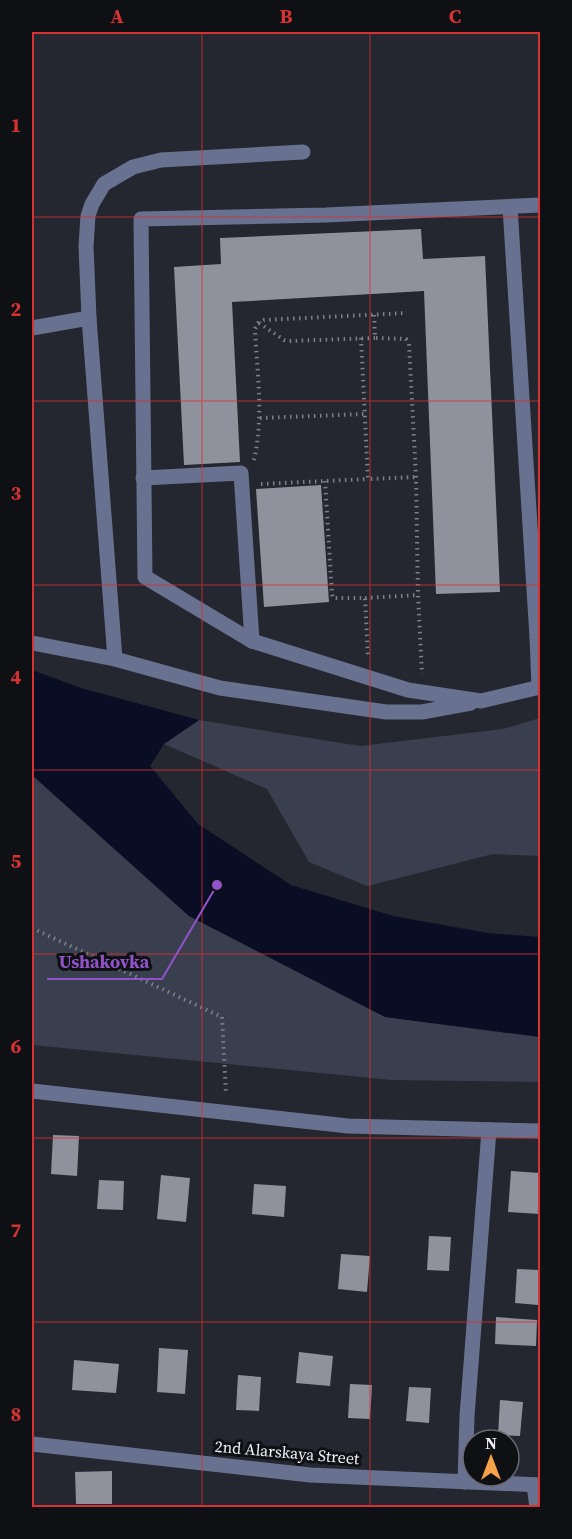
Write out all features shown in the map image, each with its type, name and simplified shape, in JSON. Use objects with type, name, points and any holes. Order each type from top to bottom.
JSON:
[{"type":"street","points":[[115,659],[89,318],[86,246],[88,216],[92,204],[104,184],[133,167],[161,160],[303,152]]},
{"type":"street","points":[[481,701],[408,690],[252,641],[145,578],[141,219],[540,205]]},
{"type":"street","points":[[32,643],[115,659],[220,688],[386,712],[422,712],[540,687],[539,637],[510,207]]},
{"type":"street","points":[[32,328],[89,318]]},
{"type":"street","points":[[143,478],[241,473],[246,479],[252,641]]},
{"type":"street","points":[[32,1091],[348,1126],[540,1131]]},
{"type":"street","points":[[467,1428],[489,1130]]},
{"type":"street","name":"2nd Alarskaya Street","points":[[32,1444],[310,1474],[461,1482]]},
{"type":"street","name":"2nd Alarskaya Street","points":[[521,1484],[537,1485]]},
{"type":"street","points":[[537,1485],[537,1508]]},
{"type":"path","points":[[407,313],[264,320],[258,323],[255,329],[259,438],[246,479],[259,484],[416,477]]},
{"type":"path","points":[[374,315],[375,338]]},
{"type":"path","points":[[258,323],[289,341],[399,337],[406,339],[409,344],[416,477],[422,691]]},
{"type":"path","points":[[361,338],[368,479]]},
{"type":"path","points":[[260,418],[365,414]]},
{"type":"path","points":[[325,481],[333,598],[418,595]]},
{"type":"path","points":[[365,598],[369,678]]},
{"type":"path","points":[[32,928],[222,1017],[227,1113]]},
{"type":"shaded area","points":[[32,670],[81,688],[199,720],[164,744],[150,766],[198,824],[291,885],[393,916],[488,933],[540,937],[540,1037],[385,1017],[189,916],[32,775]]},
{"type":"shaded area","points":[[540,718],[540,856],[493,854],[367,886],[309,862],[267,789],[164,744],[199,720],[360,746],[503,729]]},
{"type":"shaded area","points":[[32,775],[189,916],[385,1017],[540,1037],[540,1082],[392,1080],[32,1045]]},
{"type":"building","points":[[421,229],[423,259],[485,256],[500,592],[436,594],[424,291],[232,302],[240,462],[184,465],[174,267],[221,264],[220,238]]},
{"type":"building","points":[[321,485],[329,602],[264,607],[256,489]]},
{"type":"building","points":[[53,1135],[79,1136],[77,1176],[51,1174]]},
{"type":"building","points":[[511,1171],[540,1173],[540,1214],[508,1212]]},
{"type":"building","points":[[161,1175],[190,1178],[186,1222],[157,1219]]},
{"type":"building","points":[[99,1180],[124,1181],[123,1210],[97,1209]]},
{"type":"building","points":[[254,1184],[286,1186],[284,1217],[252,1214]]},
{"type":"building","points":[[429,1236],[451,1237],[449,1271],[427,1270]]},
{"type":"building","points":[[341,1254],[370,1256],[367,1292],[338,1289]]},
{"type":"building","points":[[517,1269],[540,1270],[538,1305],[515,1303]]},
{"type":"building","points":[[496,1317],[537,1320],[536,1346],[495,1344]]},
{"type":"building","points":[[159,1348],[188,1350],[185,1394],[157,1392]]},
{"type":"building","points":[[299,1352],[333,1356],[330,1386],[296,1383]]},
{"type":"building","points":[[74,1360],[119,1364],[116,1393],[72,1390]]},
{"type":"building","points":[[238,1375],[261,1377],[259,1411],[236,1410]]},
{"type":"building","points":[[350,1384],[372,1385],[370,1419],[348,1418]]},
{"type":"building","points":[[409,1387],[431,1388],[429,1423],[406,1421]]},
{"type":"building","points":[[500,1400],[523,1402],[521,1428],[498,1428]]},
{"type":"building","points":[[112,1471],[112,1504],[76,1504],[75,1472]]},
{"type":"place","name":"Ushakovka","points":[[217,885]]}]
